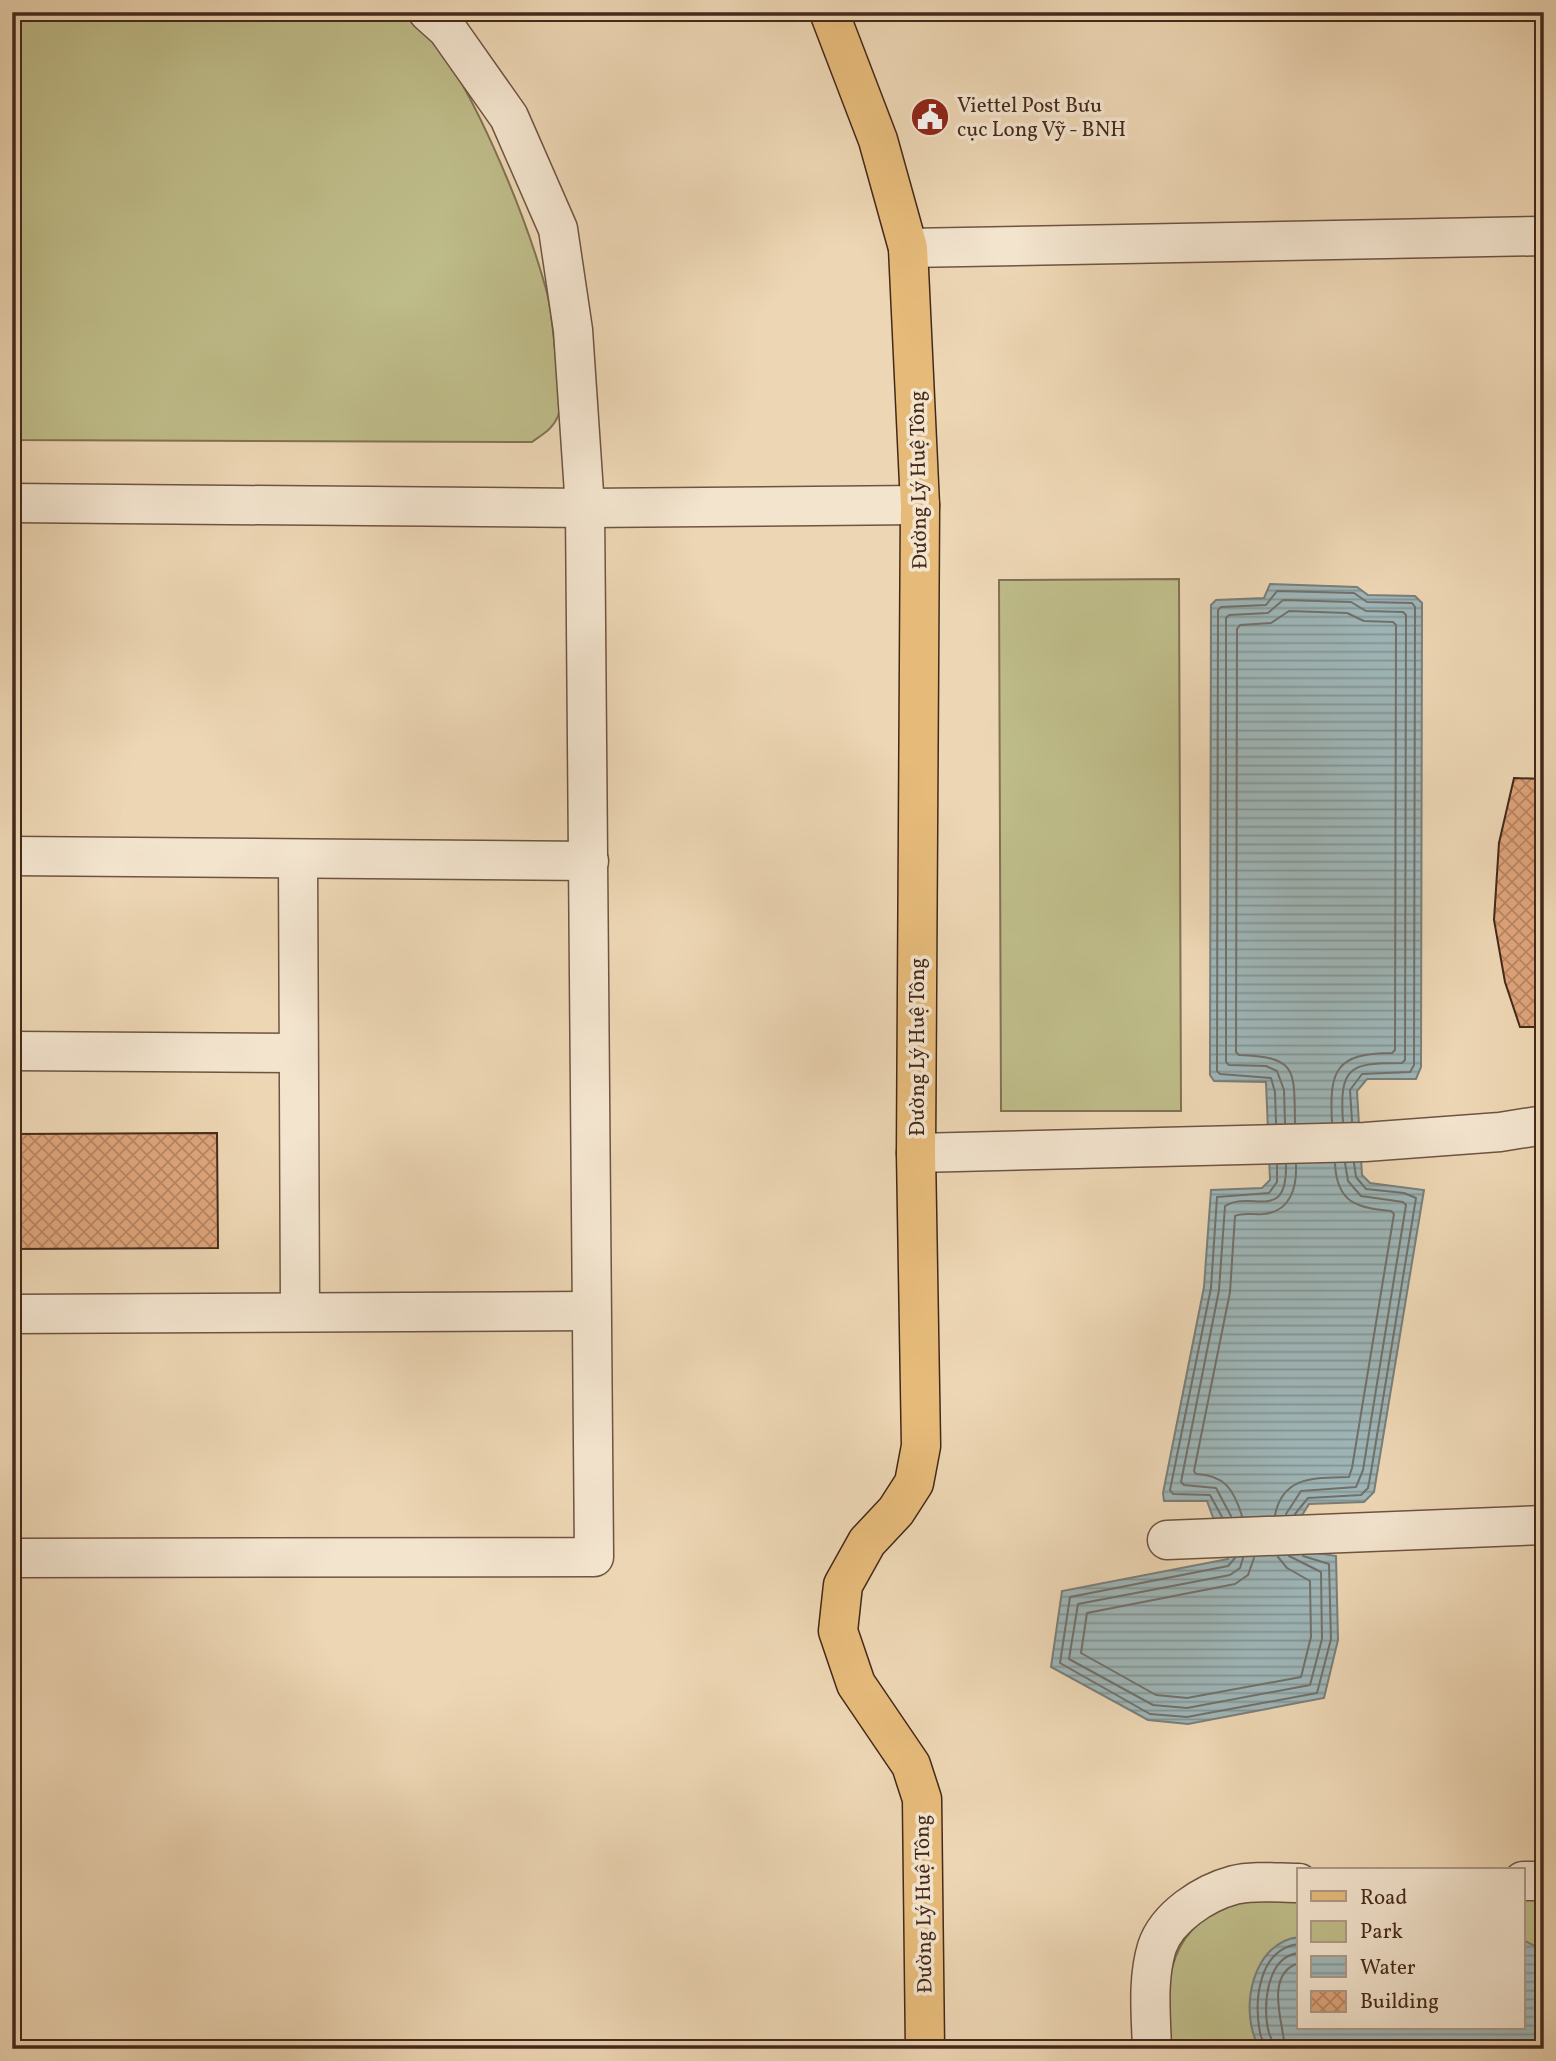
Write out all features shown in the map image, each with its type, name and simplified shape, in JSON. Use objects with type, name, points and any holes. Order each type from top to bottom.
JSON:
[{"type":"main road","name":"Đường Lý Huệ Tông","points":[[829,12],[874,128],[908,248],[920,505],[916,1153],[921,1446],[914,1483],[896,1511],[867,1542],[843,1585],[838,1631],[856,1684],[911,1765],[922,1799],[925,2049]]},
{"type":"street","points":[[12,1558],[594,1558],[584,508],[573,330],[558,229],[509,117],[447,29],[428,12]]},
{"type":"street","points":[[908,248],[1544,236]]},
{"type":"street","points":[[12,503],[584,508],[920,505]]},
{"type":"street","points":[[12,856],[589,861]]},
{"type":"street","points":[[298,859],[300,1312]]},
{"type":"street","points":[[12,1051],[298,1053]]},
{"type":"street","points":[[916,1153],[1365,1142],[1500,1132],[1544,1125]]},
{"type":"street","points":[[12,1314],[592,1311]]},
{"type":"street","points":[[1167,1540],[1544,1525]]},
{"type":"street","points":[[1524,1881],[1544,1881]]},
{"type":"street","points":[[1152,2049],[1150,1994],[1157,1947],[1168,1927],[1188,1908],[1234,1885],[1297,1882]]},
{"type":"green space","points":[[12,12],[410,12],[431,36],[472,103],[524,221],[550,305],[560,387],[560,409],[553,424],[532,442],[12,440]]},
{"type":"green space","points":[[1179,579],[1181,1111],[1001,1111],[999,580]]},
{"type":"green space","points":[[1245,1900],[1297,1900],[1297,2030],[1524,2030],[1524,1900],[1544,1900],[1544,2049],[1168,2049],[1168,1998],[1170,1976],[1176,1956],[1185,1939],[1199,1924],[1219,1911]]},
{"type":"water","points":[[1270,584],[1357,587],[1368,595],[1415,596],[1422,603],[1421,1067],[1416,1079],[1367,1079],[1357,1091],[1362,1175],[1370,1183],[1424,1190],[1374,1492],[1364,1502],[1309,1504],[1301,1517],[1312,1552],[1336,1556],[1338,1640],[1324,1698],[1188,1724],[1148,1720],[1051,1667],[1062,1591],[1228,1559],[1207,1501],[1164,1501],[1163,1493],[1204,1287],[1211,1190],[1262,1188],[1270,1180],[1266,1082],[1214,1081],[1210,1075],[1211,605],[1216,600],[1264,598]]},
{"type":"water","points":[[1297,1938],[1297,2030],[1524,2030],[1524,1940],[1535,1946],[1544,1957],[1542,2049],[1260,2049],[1253,2034],[1250,2017],[1253,1981],[1270,1952],[1283,1942]]},
{"type":"building","points":[[1514,778],[1544,779],[1544,1027],[1520,1027],[1505,982],[1494,920],[1499,843]]},
{"type":"building","points":[[217,1133],[218,1248],[12,1249],[12,1134]]},
{"type":"place","name":"Viettel Post Bưu cục Long Vỹ - BNH","points":[[930,117]]}]
